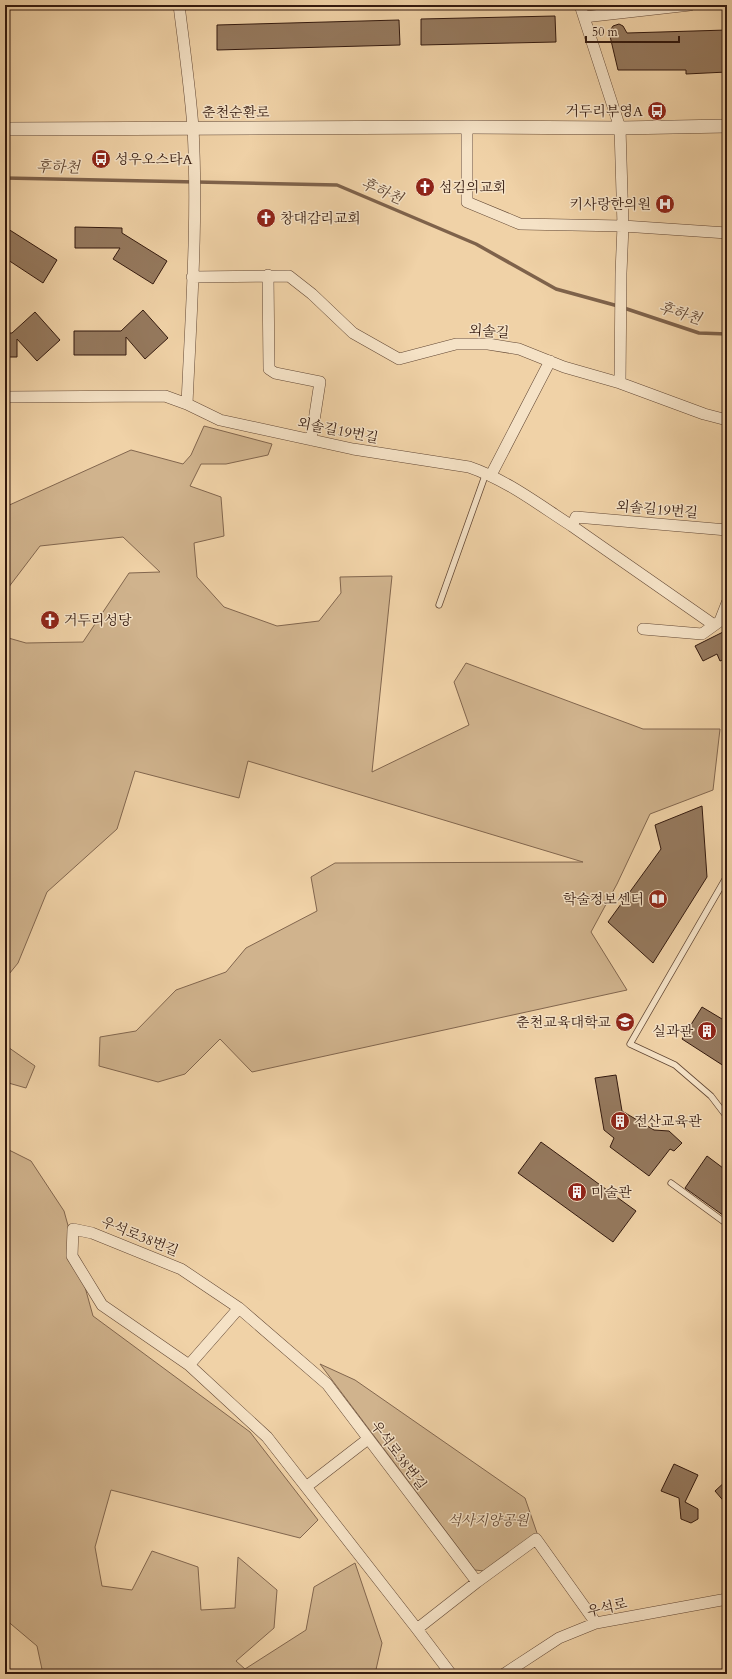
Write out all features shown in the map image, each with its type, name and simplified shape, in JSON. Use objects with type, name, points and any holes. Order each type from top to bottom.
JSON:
[{"type":"street","points":[[179,5],[193,128],[194,200],[187,404]]},
{"type":"street","points":[[580,5],[620,128],[623,226],[620,383]]},
{"type":"street","points":[[584,17],[690,5]]},
{"type":"street","name":"춘천순환로","points":[[5,129],[467,127],[620,128],[727,126]]},
{"type":"street","points":[[467,127],[467,202],[520,224],[623,226],[727,233]]},
{"type":"street","points":[[268,275],[269,369],[275,373],[320,382],[311,440]]},
{"type":"street","name":"외솔길","points":[[192,277],[268,275],[289,276],[312,294],[353,333],[399,359],[456,344],[488,344],[519,349],[564,366],[620,383],[704,414],[727,420]]},
{"type":"street","points":[[488,474],[550,360]]},
{"type":"street","name":"외솔길19번길","points":[[5,397],[165,396],[187,404],[220,420],[354,449],[469,467],[488,474],[572,526],[576,518],[727,530]]},
{"type":"street","points":[[572,526],[714,625]]},
{"type":"street","points":[[643,629],[702,634],[720,621],[727,603]]},
{"type":"street","name":"우석로38번길","points":[[451,1674],[417,1628],[267,1437],[189,1366],[102,1305],[72,1256],[73,1229],[92,1233],[181,1269],[239,1308],[327,1384],[477,1582]]},
{"type":"street","points":[[189,1366],[239,1308]]},
{"type":"street","points":[[306,1487],[368,1438]]},
{"type":"street","points":[[417,1628],[536,1539],[596,1623]]},
{"type":"street","name":"우석로","points":[[504,1674],[559,1638],[596,1623],[727,1599]]},
{"type":"lane","points":[[439,605],[488,474]]},
{"type":"lane","points":[[727,876],[630,1044],[675,1065],[711,1096],[727,1117]]},
{"type":"lane","points":[[671,1182],[727,1224]]},
{"type":"green space","points":[[204,426],[272,444],[268,455],[226,464],[201,464],[190,486],[221,497],[224,536],[194,543],[197,577],[224,607],[277,626],[319,621],[341,593],[340,577],[392,576],[372,772],[469,725],[454,682],[466,663],[643,729],[720,729],[713,790],[650,814],[617,884],[591,932],[627,990],[252,1072],[220,1039],[185,1074],[158,1082],[99,1066],[100,1037],[136,1031],[176,990],[226,972],[246,948],[317,911],[311,877],[335,863],[583,862],[248,761],[239,798],[135,771],[117,829],[47,892],[18,963],[5,979],[5,637],[26,643],[83,642],[129,573],[160,572],[123,537],[40,546],[5,592],[5,507],[131,450],[183,464],[191,455]]},
{"type":"green space","points":[[5,1045],[35,1066],[26,1088],[5,1082]]},
{"type":"green space","points":[[5,1148],[31,1161],[64,1211],[93,1316],[250,1432],[318,1520],[300,1538],[111,1490],[95,1547],[102,1586],[132,1590],[152,1551],[198,1567],[201,1610],[235,1608],[238,1557],[277,1590],[274,1628],[236,1661],[245,1669],[306,1630],[314,1587],[355,1563],[382,1643],[375,1674],[43,1674],[37,1646],[5,1619]]},
{"type":"green space","name":"석사지양공원","points":[[320,1364],[355,1380],[525,1498],[537,1533],[484,1571],[475,1570]]},
{"type":"building","points":[[555,16],[556,42],[421,45],[421,19]]},
{"type":"building","points":[[399,20],[400,45],[217,50],[217,25]]},
{"type":"building","points":[[619,24],[623,26],[627,33],[727,30],[727,72],[686,74],[686,70],[618,70],[609,32],[613,26]]},
{"type":"building","points":[[5,227],[57,260],[43,283],[5,258]]},
{"type":"building","points":[[75,227],[122,228],[122,233],[167,261],[153,284],[113,259],[120,248],[75,248]]},
{"type":"building","points":[[143,310],[168,338],[145,359],[126,337],[126,355],[74,355],[74,331],[121,331]]},
{"type":"building","points":[[35,312],[60,340],[37,361],[17,339],[17,357],[5,357],[5,333],[12,333]]},
{"type":"building","points":[[727,630],[727,658],[720,661],[717,654],[703,661],[695,646]]},
{"type":"building","name":"학술정보센터","points":[[702,806],[707,877],[653,963],[608,922],[661,849],[655,825]]},
{"type":"building","name":"실과관","points":[[702,1007],[727,1022],[727,1068],[682,1039]]},
{"type":"building","name":"전산교육관","points":[[616,1075],[622,1111],[654,1130],[669,1131],[682,1143],[674,1151],[670,1149],[649,1176],[610,1147],[614,1138],[604,1130],[595,1078]]},
{"type":"building","name":"미술관","points":[[541,1142],[636,1211],[613,1242],[518,1173]]},
{"type":"building","points":[[707,1156],[727,1171],[727,1218],[685,1188]]},
{"type":"building","points":[[674,1464],[698,1475],[685,1502],[698,1509],[698,1519],[691,1523],[681,1519],[679,1498],[661,1491]]},
{"type":"building","points":[[727,1480],[727,1505],[715,1491]]},
{"type":"waterway","name":"후하천","points":[[5,178],[337,185],[476,244],[556,289],[618,306],[699,333],[727,334]]},
{"type":"place","name":"거두리부영A","points":[[657,111]]},
{"type":"place","name":"성우오스타A","points":[[101,159]]},
{"type":"place","name":"섬김의교회","points":[[425,187]]},
{"type":"place","name":"키사랑한의원","points":[[665,204]]},
{"type":"place","name":"창대감리교회","points":[[266,218]]},
{"type":"place","name":"거두리성당","points":[[50,620]]},
{"type":"place","name":"학술정보센터","points":[[658,899]]},
{"type":"place","name":"춘천교육대학교","points":[[625,1022]]},
{"type":"place","name":"실과관","points":[[707,1031]]},
{"type":"place","name":"전산교육관","points":[[620,1121]]},
{"type":"place","name":"미술관","points":[[577,1192]]}]
